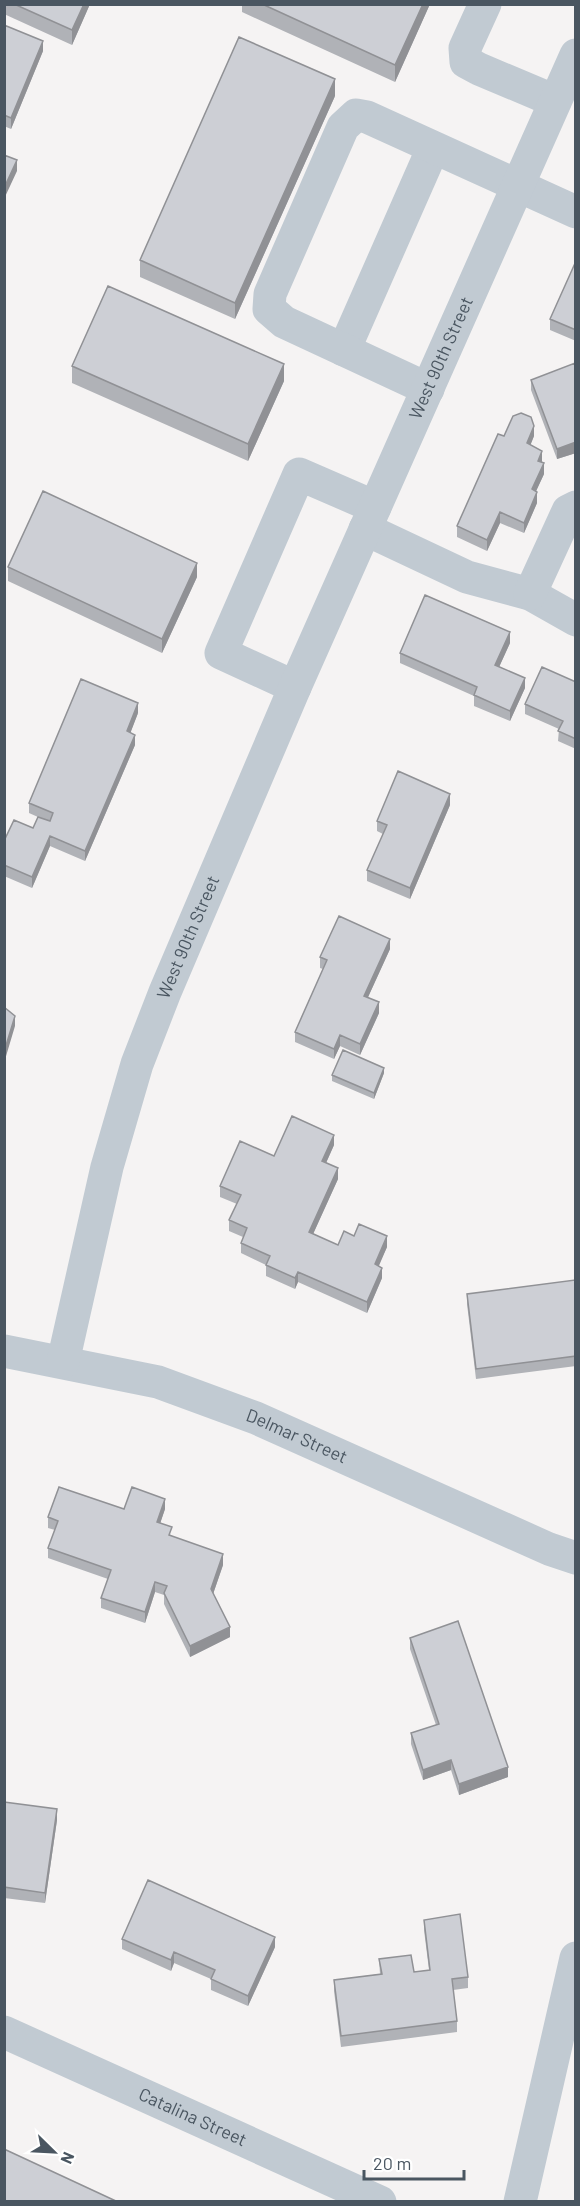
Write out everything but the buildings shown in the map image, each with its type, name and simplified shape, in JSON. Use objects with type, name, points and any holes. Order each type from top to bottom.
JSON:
[{"type":"street","points":[[485,4],[465,48],[466,62],[555,101]]},
{"type":"street","name":"West 90th Street","points":[[63,1362],[107,1167],[137,1064],[165,992],[370,518],[576,55]]},
{"type":"street","points":[[428,389],[284,322],[269,309],[270,294],[343,127],[356,115],[367,117],[576,212]]},
{"type":"street","points":[[344,350],[433,148]]},
{"type":"street","points":[[296,687],[221,653],[299,474],[467,577],[530,594],[576,620]]},
{"type":"street","points":[[530,594],[568,511],[576,507]]},
{"type":"street","name":"Delmar Street","points":[[4,1351],[158,1382],[256,1418],[549,1549],[576,1558]]},
{"type":"street","points":[[520,2202],[576,1958]]},
{"type":"street","name":"Catalina Street","points":[[4,2032],[380,2202]]}]
